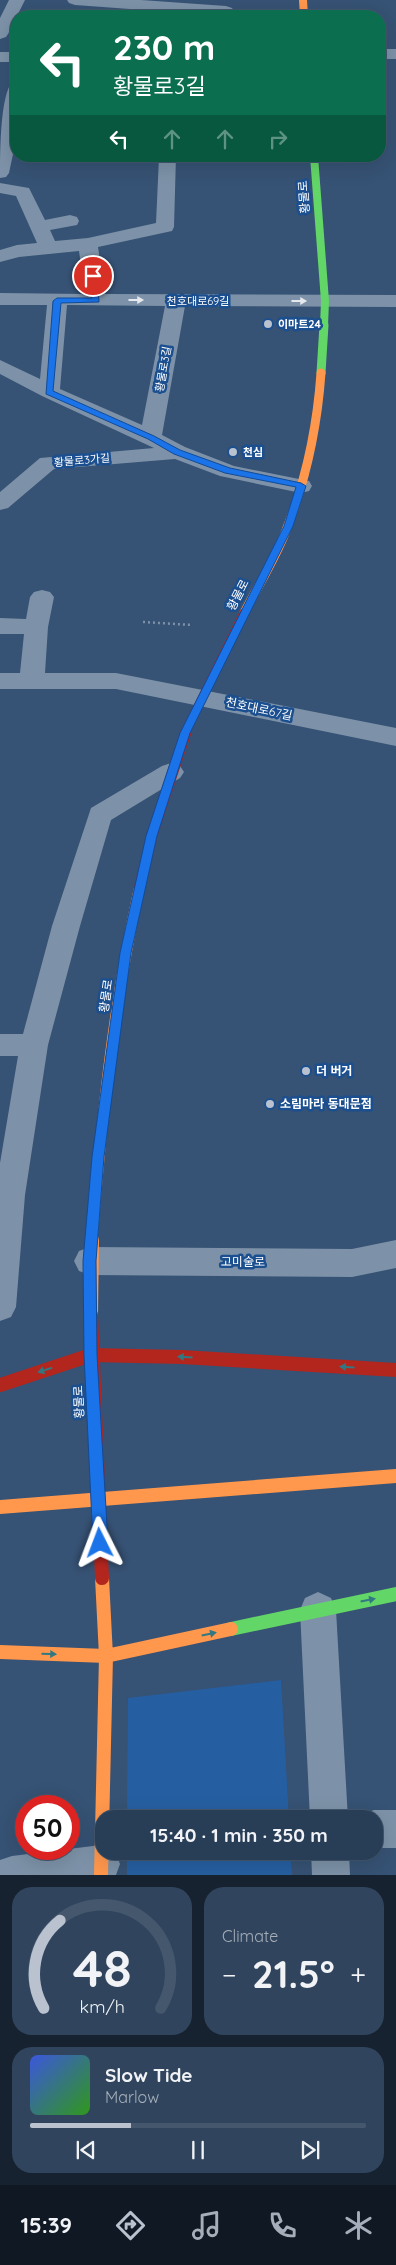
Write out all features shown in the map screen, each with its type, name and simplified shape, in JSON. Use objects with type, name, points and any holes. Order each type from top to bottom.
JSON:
[{"type":"street","points":[[74,0],[227,9]]},
{"type":"street","points":[[0,34],[10,13]]},
{"type":"street","points":[[0,174],[4,149],[4,124],[10,106]]},
{"type":"street","points":[[0,256],[17,251],[88,244],[165,227],[168,162]]},
{"type":"street","name":"황물로","points":[[101,1869],[106,1656],[91,1355],[90,1261],[98,1157],[126,953],[152,836],[171,772],[185,733],[288,526],[313,445],[319,405],[325,301],[314,162]]},
{"type":"street","points":[[0,188],[23,192],[49,248]]},
{"type":"street","points":[[39,227],[70,221]]},
{"type":"street","points":[[88,244],[96,300]]},
{"type":"street","name":"천호대로69길","points":[[1,302],[96,300],[396,301]]},
{"type":"street","name":"황물로3길","points":[[151,438],[176,300]]},
{"type":"street","points":[[49,392],[57,301]]},
{"type":"street","points":[[4,372],[151,438],[177,452],[228,471],[301,486]]},
{"type":"street","name":"황물로3가길","points":[[0,503],[48,463],[177,452]]},
{"type":"street","points":[[32,680],[36,627],[42,597]]},
{"type":"street","points":[[0,626],[36,627]]},
{"type":"street","name":"천호대로67길","points":[[0,681],[116,681],[396,738]]},
{"type":"street","points":[[0,1307],[5,1195],[34,1045],[66,926],[100,815],[171,772]]},
{"type":"street","points":[[0,1045],[34,1045]]},
{"type":"street","name":"고미술로","points":[[90,1261],[352,1263],[396,1254]]},
{"type":"street","points":[[0,1385],[91,1355],[182,1357],[396,1370]]},
{"type":"street","points":[[0,1507],[396,1476]]},
{"type":"street","points":[[0,1652],[106,1656],[396,1594]]},
{"type":"street","points":[[318,1610],[329,1810]]},
{"type":"street","points":[[383,1829],[396,1829]]},
{"type":"street","points":[[330,1860],[331,1875]]},
{"type":"street","points":[[12,1875],[101,1869]]},
{"type":"path","points":[[143,622],[192,624]]},
{"type":"shaded area","points":[[281,1680],[288,1810],[127,1810],[128,1698]]},
{"type":"shaded area","points":[[127,1860],[291,1860],[292,1875],[127,1875]]},
{"type":"traffic: fast","points":[[314,162],[325,301],[321,373]]},
{"type":"traffic: fast","points":[[231,1629],[396,1594]]},
{"type":"traffic: slow","points":[[303,0],[304,10]]},
{"type":"traffic: slow","points":[[244,613],[279,547],[301,488],[314,431],[321,373]]},
{"type":"traffic: slow","points":[[91,1315],[90,1261],[98,1157],[125,953],[139,890]]},
{"type":"traffic: slow","points":[[0,1507],[396,1476]]},
{"type":"traffic: slow","points":[[101,1875],[106,1656],[102,1578]]},
{"type":"traffic: slow","points":[[0,1652],[106,1656],[231,1629]]},
{"type":"traffic: jam","points":[[139,890],[152,835],[185,733],[244,613]]},
{"type":"traffic: jam","points":[[91,1315],[102,1578]]},
{"type":"traffic: jam","points":[[0,1385],[91,1355],[182,1357],[396,1370]]},
{"type":"place","name":"이마트24","points":[[268,324]]},
{"type":"place","name":"천심","points":[[233,452]]},
{"type":"place","name":"더 버거","points":[[306,1071]]},
{"type":"place","name":"소림마라 동대문점","points":[[270,1104]]},
{"type":"route","points":[[93,276],[96,300],[57,301],[49,392],[151,438],[177,452],[228,471],[301,486],[288,526],[275,554],[185,733],[152,836],[126,953],[98,1157],[90,1261],[91,1355],[100,1543]]}]
